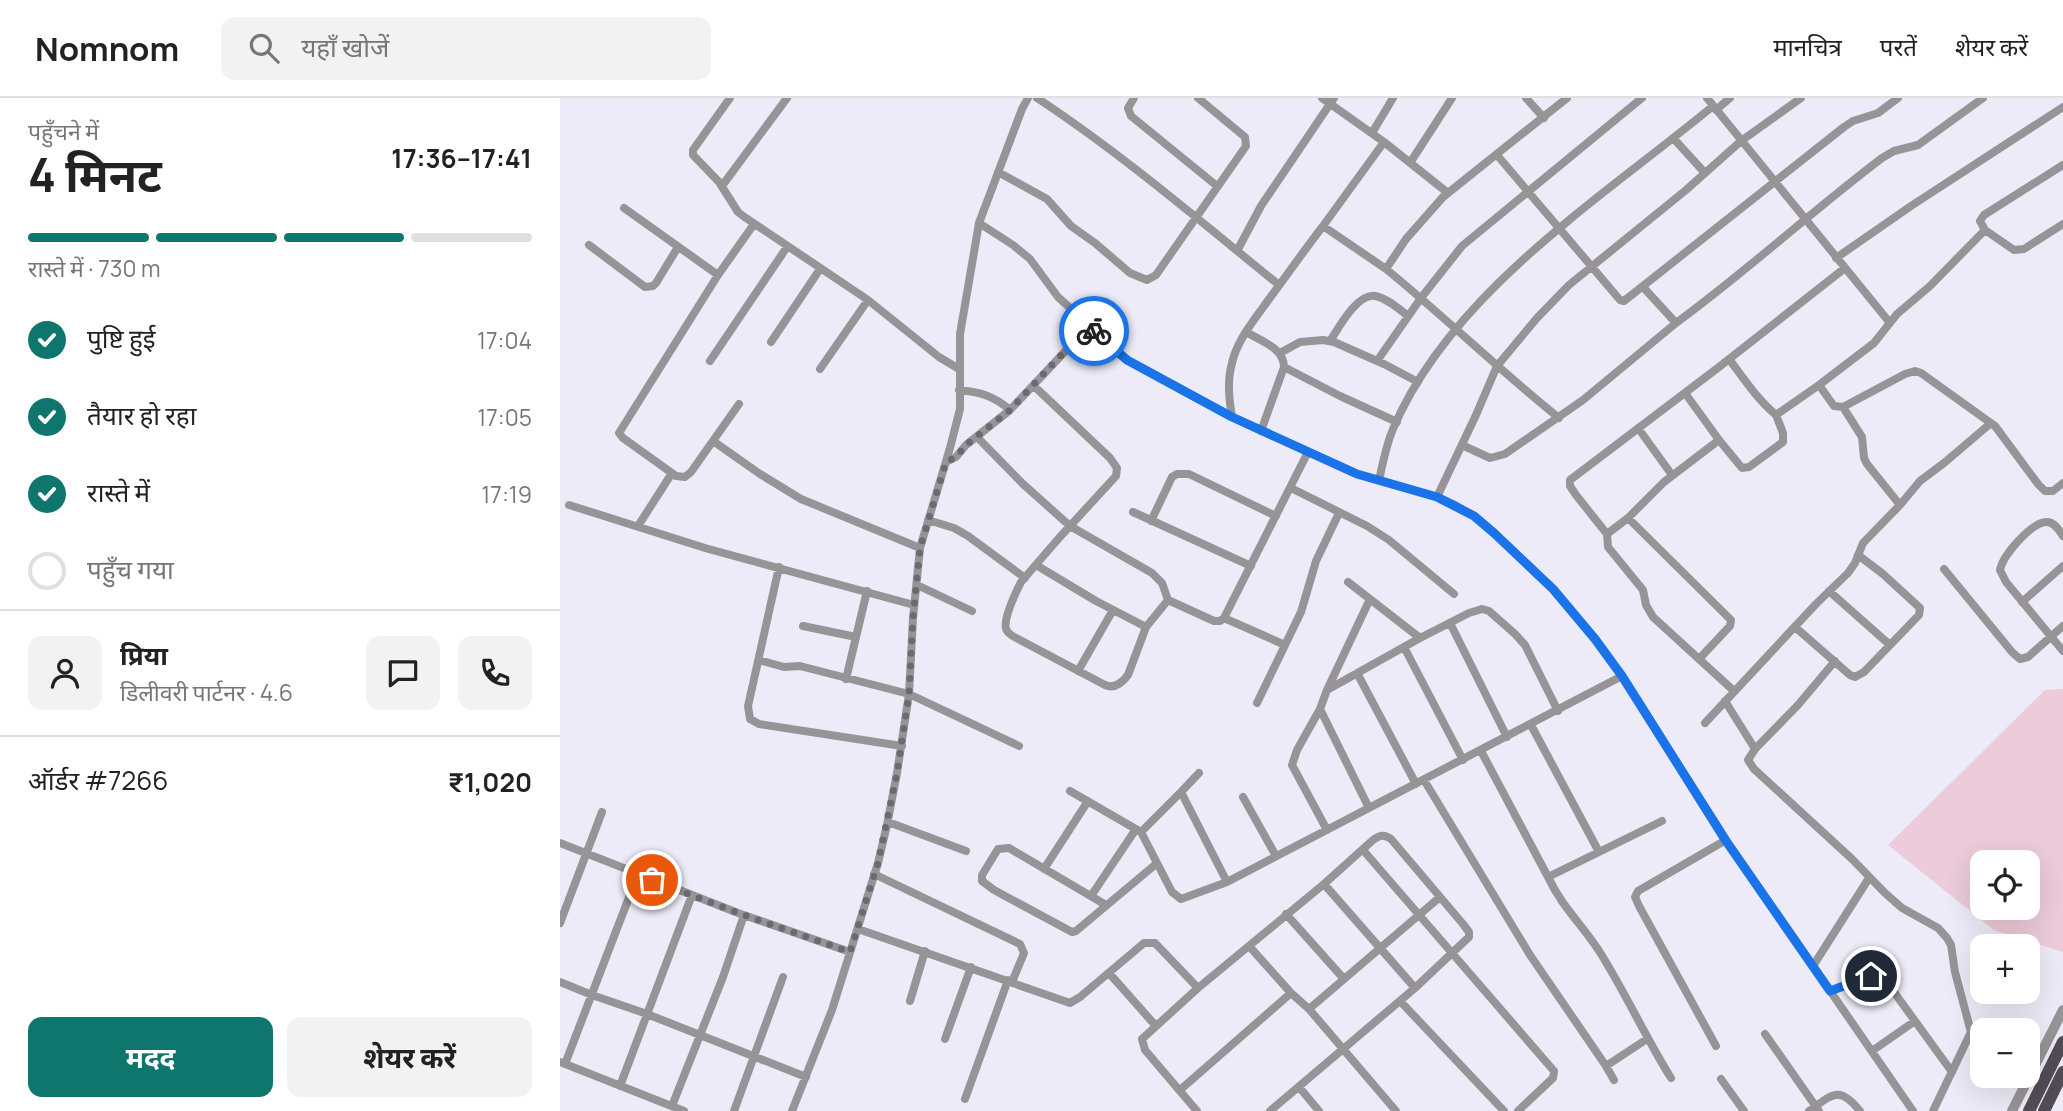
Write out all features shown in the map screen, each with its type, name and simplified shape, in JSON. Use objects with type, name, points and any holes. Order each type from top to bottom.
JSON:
[{"type":"main road","points":[[2029,1111],[2063,1042]]},
{"type":"main road","points":[[2044,1111],[2063,1072]]},
{"type":"street","points":[[730,98],[697,144],[693,155],[722,186],[738,212],[868,300],[939,357],[959,369]]},
{"type":"street","points":[[722,186],[787,98]]},
{"type":"street","points":[[792,1111],[832,1010],[888,822],[909,694],[920,548],[960,409],[960,334],[979,223],[1028,98]]},
{"type":"street","points":[[1037,98],[1076,124],[1279,285]]},
{"type":"street","points":[[1134,98],[1128,108],[1131,116],[1217,186]]},
{"type":"street","points":[[998,172],[1047,199],[1071,226],[1130,273],[1147,280],[1156,275],[1247,142],[1245,137],[1198,98]]},
{"type":"street","points":[[1372,133],[1393,98]]},
{"type":"street","points":[[1410,163],[1452,98]]},
{"type":"street","points":[[1526,98],[1544,118]]},
{"type":"street","points":[[1386,269],[1421,220],[1448,193],[1567,98]]},
{"type":"street","points":[[1377,360],[1462,246],[1642,98]]},
{"type":"street","points":[[1707,98],[1890,323]]},
{"type":"street","points":[[1379,480],[1385,453],[1397,422],[1418,382],[1456,328],[1497,282],[1559,229],[1730,98]]},
{"type":"street","points":[[1437,497],[1497,366],[1537,318],[1569,285],[1741,141],[1801,98]]},
{"type":"street","points":[[1497,155],[1622,301],[1844,127],[1853,121],[1878,113],[1898,98]]},
{"type":"street","points":[[1462,445],[1484,456],[1497,457],[1523,443],[1583,400],[1805,218],[1889,154],[1917,145],[1983,98]]},
{"type":"street","points":[[1237,251],[1261,206],[1329,100],[1448,193]]},
{"type":"street","points":[[1836,258],[2063,107]]},
{"type":"street","points":[[1674,139],[1705,173]]},
{"type":"street","points":[[1232,417],[1228,396],[1232,361],[1247,332],[1384,142]]},
{"type":"street","points":[[2063,165],[1984,215],[1980,221],[1985,230],[2018,251],[2063,224]]},
{"type":"street","points":[[624,208],[718,275]]},
{"type":"street","points":[[979,223],[1030,259],[1058,297],[1127,360],[1232,417],[1308,452],[1357,474],[1437,497],[1474,516],[1553,589],[1622,676],[1726,841],[1913,1111]]},
{"type":"street","points":[[739,404],[688,475],[680,478],[619,433],[718,275],[754,224]]},
{"type":"street","points":[[1323,226],[1386,269],[1559,418]]},
{"type":"street","points":[[1776,415],[1874,343],[1890,323],[1985,230]]},
{"type":"street","points":[[589,245],[645,287],[656,283],[678,247]]},
{"type":"street","points":[[710,361],[787,247]]},
{"type":"street","points":[[1734,691],[1653,617],[1646,605],[1643,590],[1608,547],[1607,534],[1572,490],[1570,480],[1845,268]]},
{"type":"street","points":[[771,342],[820,269]]},
{"type":"street","points":[[1643,287],[1676,323]]},
{"type":"street","points":[[1330,341],[1364,298],[1374,296],[1408,316]]},
{"type":"street","points":[[820,369],[868,300]]},
{"type":"street","points":[[946,462],[956,457],[1010,410],[1088,326]]},
{"type":"street","points":[[1247,332],[1280,353],[1284,359],[1284,367],[1262,430]]},
{"type":"street","points":[[1280,353],[1300,342],[1330,341],[1377,360],[1418,382]]},
{"type":"street","points":[[1685,393],[1742,468],[1749,467],[1783,442],[1783,433],[1776,415],[1755,395],[1729,359]]},
{"type":"street","points":[[1284,367],[1340,397],[1397,422]]},
{"type":"street","points":[[1819,385],[1834,406],[1843,407],[1905,374],[1918,372],[1991,423],[2042,488],[2050,492],[2063,483]]},
{"type":"street","points":[[1034,386],[1110,458],[1117,468],[1116,477],[1016,590],[1006,620],[1008,632],[1109,687],[1124,681],[1146,627],[1168,600]]},
{"type":"street","points":[[959,390],[987,394],[1010,410]]},
{"type":"street","points":[[1843,407],[1862,437],[1867,464],[1900,505]]},
{"type":"street","points":[[1705,723],[1848,573],[1863,543],[1920,481],[1991,423]]},
{"type":"street","points":[[1638,428],[1672,475]]},
{"type":"street","points":[[977,437],[1023,484],[1070,526],[1152,573],[1162,583],[1168,600],[1214,621],[1224,618],[1308,452]]},
{"type":"street","points":[[1607,534],[1628,518],[1672,475],[1719,440]]},
{"type":"street","points":[[713,441],[801,499],[920,548]]},
{"type":"street","points":[[638,526],[672,473]]},
{"type":"street","points":[[1151,521],[1172,477],[1183,473],[1276,516]]},
{"type":"street","points":[[1291,488],[1389,540],[1454,594]]},
{"type":"street","points":[[569,505],[705,548],[914,604]]},
{"type":"street","points":[[1133,512],[1251,566]]},
{"type":"street","points":[[1257,703],[1285,645],[1307,594],[1316,561],[1339,513]]},
{"type":"street","points":[[1628,518],[1731,620],[1730,626],[1699,659]]},
{"type":"street","points":[[928,520],[954,528],[968,536],[1025,578]]},
{"type":"street","points":[[2063,536],[2053,524],[2044,522],[2023,537],[2004,558],[2000,570],[2022,602],[2063,651]]},
{"type":"street","points":[[1795,626],[1850,675],[1859,676],[1919,615],[1920,608],[1858,555]]},
{"type":"street","points":[[1036,565],[1146,627]]},
{"type":"street","points":[[2022,602],[2063,566]]},
{"type":"street","points":[[779,568],[748,706],[750,719],[902,746]]},
{"type":"street","points":[[1944,569],[2020,659],[2028,657],[2063,626]]},
{"type":"street","points":[[1348,582],[1420,638]]},
{"type":"street","points":[[917,585],[972,611]]},
{"type":"street","points":[[846,679],[867,591]]},
{"type":"street","points":[[1829,592],[1890,645]]},
{"type":"street","points":[[1327,830],[1292,765],[1370,599]]},
{"type":"street","points":[[1327,690],[1477,609],[1489,611],[1525,645],[1558,711]]},
{"type":"street","points":[[1078,671],[1113,610]]},
{"type":"street","points":[[1224,618],[1285,645]]},
{"type":"street","points":[[1450,623],[1507,737]]},
{"type":"street","points":[[803,626],[856,637]]},
{"type":"street","points":[[1404,647],[1463,760]]},
{"type":"street","points":[[759,660],[784,667],[800,666],[909,694],[1019,746]]},
{"type":"street","points":[[1835,662],[1748,760],[1754,769],[1902,908],[1938,928],[1947,938],[1971,1029],[1933,1111]]},
{"type":"street","points":[[1357,674],[1420,782],[1530,955],[1614,1080]]},
{"type":"street","points":[[1070,791],[1138,831],[1178,898],[1227,882],[1622,676]]},
{"type":"street","points":[[1726,701],[1755,749]]},
{"type":"street","points":[[1320,709],[1369,808]]},
{"type":"street","points":[[1531,724],[1599,852]]},
{"type":"street","points":[[1481,751],[1557,897],[1603,957],[1671,1078]]},
{"type":"street","points":[[1091,896],[1138,831],[1199,773]]},
{"type":"street","points":[[1181,792],[1227,882]]},
{"type":"street","points":[[1242,797],[1276,856]]},
{"type":"street","points":[[1044,869],[1087,802]]},
{"type":"street","points":[[560,923],[602,812]]},
{"type":"street","points":[[1548,877],[1662,821]]},
{"type":"street","points":[[888,822],[966,851]]},
{"type":"street","points":[[1197,1111],[1143,1045],[1142,1039],[1155,1025],[1373,840],[1382,835],[1387,836],[1469,932],[1469,937],[1415,988],[1270,1111]]},
{"type":"street","points":[[1716,1046],[1635,897],[1638,891],[1726,841]]},
{"type":"street","points":[[560,844],[744,915],[850,952]]},
{"type":"street","points":[[1107,905],[1010,848],[1001,847],[995,852],[982,875],[982,881],[993,890],[1068,931],[1076,931],[1156,864]]},
{"type":"street","points":[[1363,850],[1553,1071],[1553,1078],[1518,1111]]},
{"type":"street","points":[[638,874],[563,1063],[684,1111]]},
{"type":"street","points":[[874,874],[1023,946],[1024,953],[1010,981],[965,1099]]},
{"type":"street","points":[[1813,966],[1869,878]]},
{"type":"street","points":[[1324,884],[1415,988]]},
{"type":"street","points":[[620,1086],[692,895]]},
{"type":"street","points":[[1309,1009],[1440,897]]},
{"type":"street","points":[[1286,914],[1345,979]]},
{"type":"street","points":[[672,1106],[701,1036],[744,915]]},
{"type":"street","points":[[858,929],[1070,1003],[1144,943],[1155,943],[1198,988]]},
{"type":"street","points":[[1249,946],[1309,1009],[1396,1111]]},
{"type":"street","points":[[910,1001],[925,951]]},
{"type":"street","points":[[945,1039],[971,967]]},
{"type":"street","points":[[1109,973],[1155,1025]]},
{"type":"street","points":[[1830,991],[1871,976],[1886,981],[1952,1073]]},
{"type":"street","points":[[734,1111],[783,977]]},
{"type":"street","points":[[560,982],[806,1077]]},
{"type":"street","points":[[1180,1090],[1292,993]]},
{"type":"street","points":[[1400,1001],[1504,1111]]},
{"type":"street","points":[[2012,1111],[2063,1010]]},
{"type":"street","points":[[1872,1051],[1915,1021]]},
{"type":"street","points":[[1765,1034],[1814,1110],[1830,1097],[1840,1095],[1849,1098],[1860,1111]]},
{"type":"street","points":[[1605,1066],[1647,1039]]},
{"type":"street","points":[[1721,1079],[1744,1111]]},
{"type":"street","points":[[1299,1087],[1319,1111]]},
{"type":"shaded area","points":[[2063,689],[2063,952],[2040,945],[2040,934],[2007,934],[1994,930],[1982,920],[2040,920],[2040,850],[1970,850],[1970,911],[1888,845],[2045,690]]},
{"type":"way so far","points":[[652,880],[850,952],[887,825],[909,694],[921,539],[946,462],[956,457],[966,445],[1029,392],[1088,326],[1094,331]]},
{"type":"route","points":[[1094,331],[1127,360],[1232,417],[1357,474],[1437,497],[1474,516],[1553,589],[1595,639],[1622,676],[1726,841],[1830,991],[1871,976]]}]
